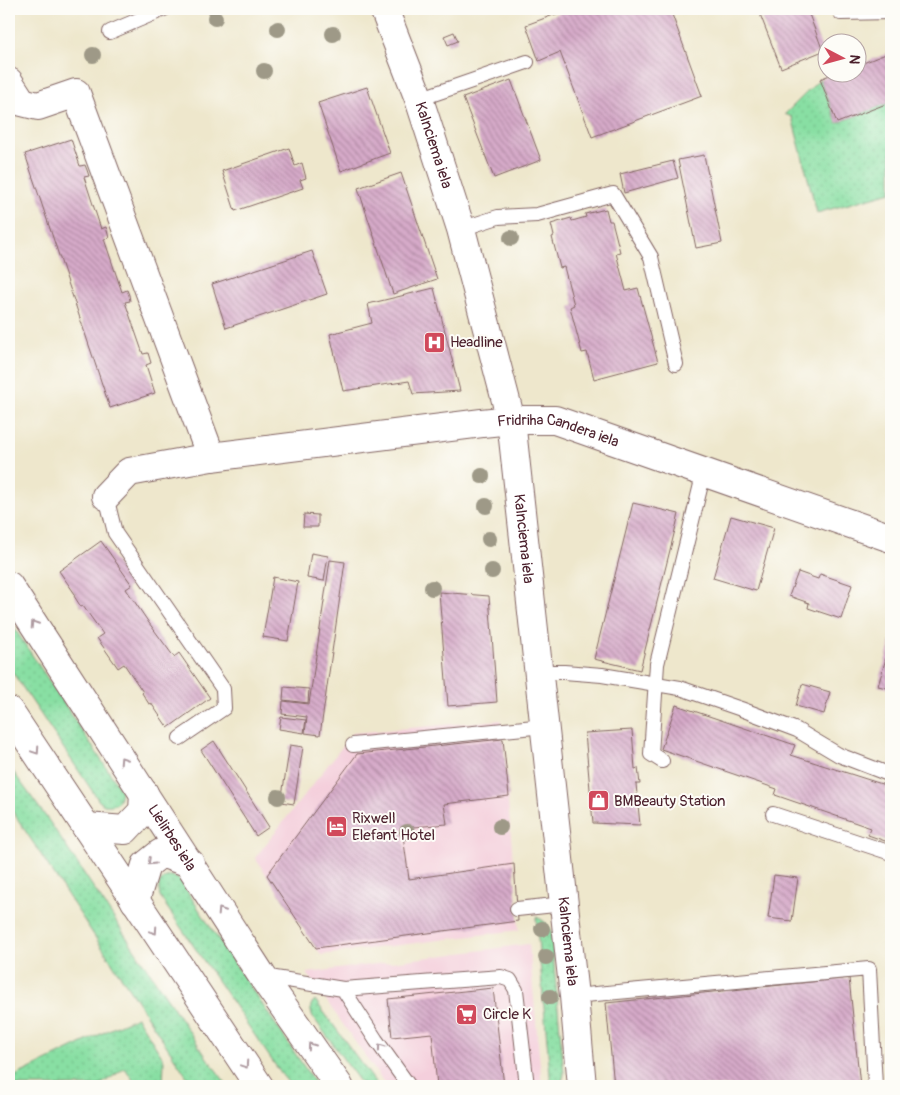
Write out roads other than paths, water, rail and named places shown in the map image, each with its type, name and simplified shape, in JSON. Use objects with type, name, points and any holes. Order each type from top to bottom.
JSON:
[{"type":"street","name":"Kalnciema iela","points":[[384,9],[418,99],[461,229],[511,420],[574,996],[582,1086]]},
{"type":"street","points":[[9,82],[22,102],[38,106],[76,93],[212,457]]},
{"type":"street","name":"Fridriha Candera iela","points":[[106,496],[130,472],[212,457],[482,423],[511,420],[555,420],[891,538]]},
{"type":"street","name":"Lielirbes iela","points":[[9,586],[262,976],[339,1086]]},
{"type":"street","points":[[9,711],[259,1086]]},
{"type":"street","points":[[86,827],[125,830],[143,811],[144,793]]},
{"type":"street","points":[[135,901],[146,865],[161,853],[190,864]]},
{"type":"lane","points":[[110,32],[164,9]]},
{"type":"lane","points":[[839,9],[841,13],[891,12]]},
{"type":"lane","points":[[418,99],[527,62]]},
{"type":"lane","points":[[461,229],[498,217],[537,215],[613,194],[651,257],[676,364]]},
{"type":"lane","points":[[662,761],[651,754],[658,664],[704,472]]},
{"type":"lane","points":[[106,496],[115,532],[223,689],[224,708],[180,738]]},
{"type":"lane","points":[[538,672],[602,675],[680,688],[797,730],[839,755],[891,776]]},
{"type":"lane","points":[[353,745],[544,726]]},
{"type":"lane","points":[[773,814],[891,853]]},
{"type":"lane","points":[[517,908],[564,904]]},
{"type":"lane","points":[[574,996],[870,969],[875,1086]]},
{"type":"lane","points":[[262,976],[344,989],[501,977],[510,980],[516,990],[527,1086]]},
{"type":"lane","points":[[344,989],[376,1040],[409,1086]]},
{"type":"place","name":"Headline","points":[[434,342]]},
{"type":"place","name":"BMBeauty Station","points":[[598,801]]},
{"type":"place","name":"Rixwell Elefant Hotel","points":[[336,827]]},
{"type":"place","name":"Circle K","points":[[467,1014]]}]
